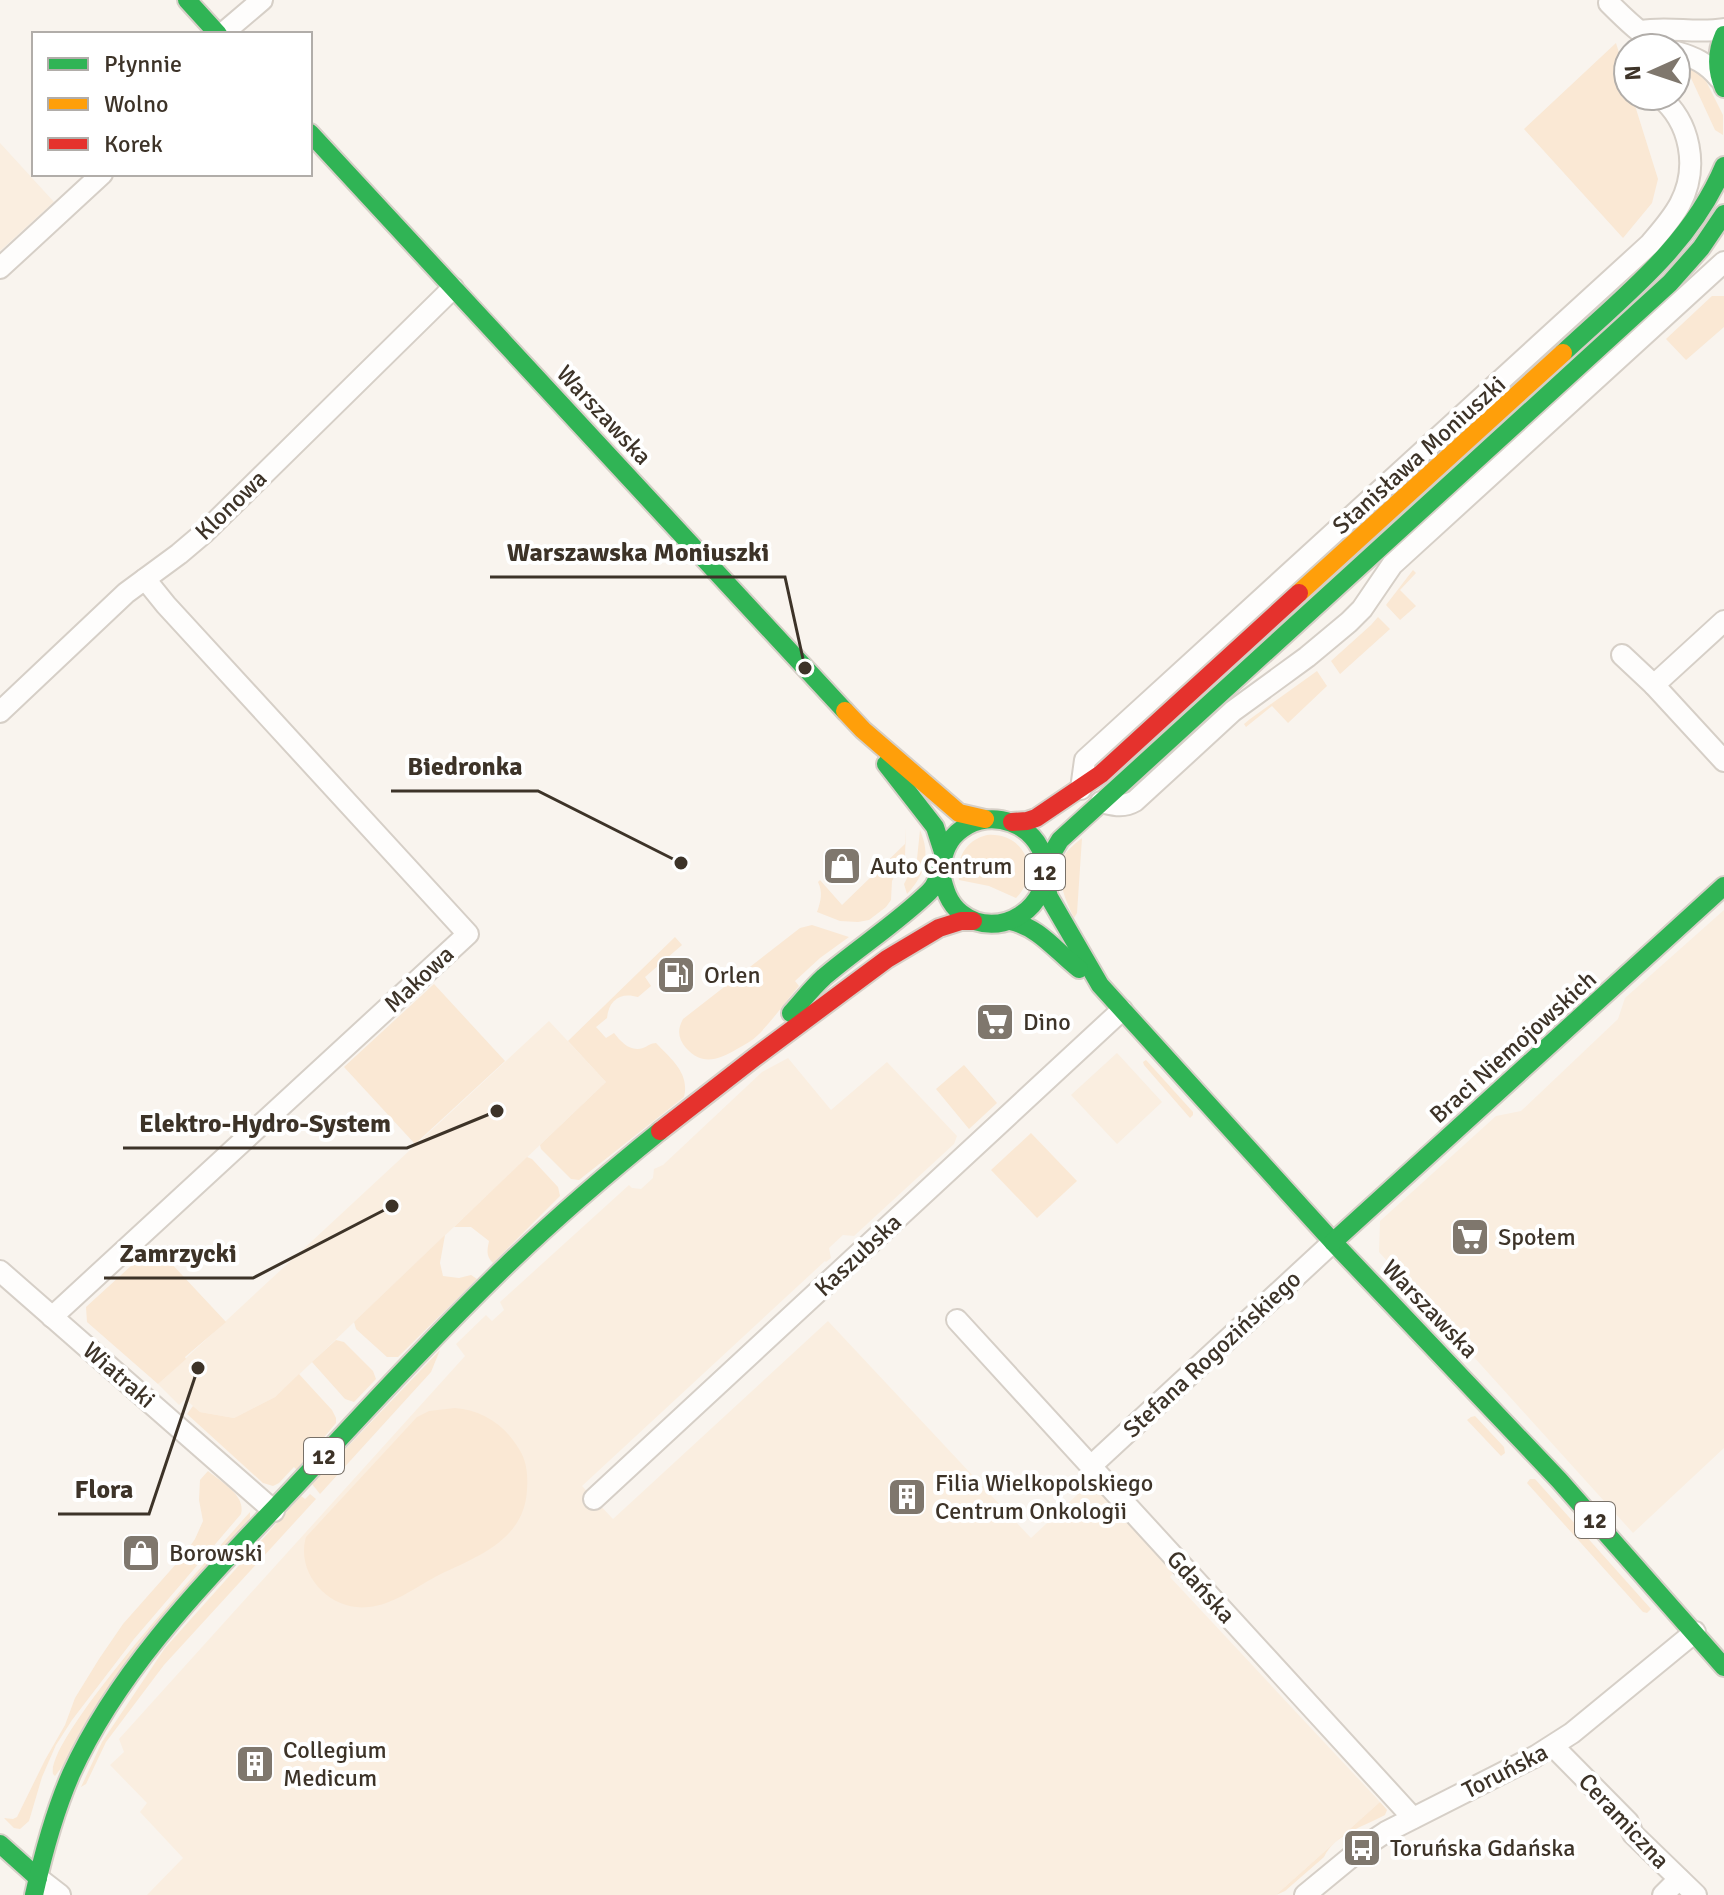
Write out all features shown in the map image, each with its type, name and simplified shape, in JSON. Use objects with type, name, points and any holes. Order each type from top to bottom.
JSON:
[{"type":"main road","points":[[187,0],[218,32]]},
{"type":"main road","points":[[1722,83],[1716,60],[1724,32]]},
{"type":"main road","name":"Warszawska","points":[[312,135],[863,730],[959,813],[985,819]]},
{"type":"main road","name":"Stanisława Moniuszki","points":[[1012,822],[1036,818],[1081,789],[1113,763],[1655,268],[1696,219],[1724,166]]},
{"type":"main road","name":"Stanisława Moniuszki","points":[[1045,877],[1048,860],[1060,840],[1670,283],[1701,248],[1724,214]]},
{"type":"main road","name":"Warszawska","points":[[863,730],[896,779],[935,827],[939,835],[941,861]]},
{"type":"main road","name":"12","points":[[36,1886],[65,1789],[105,1713],[158,1641],[431,1340],[509,1263],[625,1160],[740,1068],[887,959],[950,924],[973,921],[991,924],[1018,918],[1038,899],[1045,877],[1043,854],[1034,838],[1012,822],[994,818],[976,821],[959,830],[947,844],[932,890],[822,979],[740,1068]]},
{"type":"main road","points":[[941,861],[942,888],[951,904],[973,921]]},
{"type":"main road","name":"Warszawska","points":[[1045,877],[1049,897],[1100,985],[1333,1242],[1559,1480],[1724,1667]]},
{"type":"main road","name":"Braci Niemojowskich","points":[[1333,1242],[1724,886]]},
{"type":"main road","name":"Warszawska","points":[[1010,921],[1034,930],[1100,985]]},
{"type":"main road","points":[[0,1844],[36,1886]]},
{"type":"street","points":[[222,32],[262,0]]},
{"type":"street","points":[[1609,3],[1644,32]]},
{"type":"street","points":[[1692,33],[1724,32]]},
{"type":"street","points":[[1692,57],[1711,68],[1722,83]]},
{"type":"street","name":"Stanisława Moniuszki","points":[[1081,789],[1085,760],[1665,227],[1685,194],[1691,161],[1690,148],[1674,112]]},
{"type":"street","points":[[0,268],[100,176]]},
{"type":"street","points":[[1101,802],[1121,806],[1135,801],[1233,711],[1349,622],[1362,609],[1392,565],[1721,271]]},
{"type":"street","name":"Klonowa","points":[[0,712],[107,611],[205,532],[453,288]]},
{"type":"street","name":"Makowa","points":[[52,1317],[468,934],[145,579]]},
{"type":"street","points":[[1654,685],[1724,621]]},
{"type":"street","points":[[1622,655],[1724,761]]},
{"type":"street","name":"Kaszubska","points":[[594,1499],[1122,1010]]},
{"type":"street","name":"Stefana Rogozińskiego","points":[[1091,1466],[1333,1242]]},
{"type":"street","name":"Wiatraki","points":[[0,1271],[274,1511]]},
{"type":"street","name":"Gdańska","points":[[957,1320],[1413,1818]]},
{"type":"street","name":"Toruńska","points":[[1305,1895],[1362,1848],[1413,1818],[1553,1746],[1590,1720],[1695,1632]]},
{"type":"street","name":"Ceramiczna","points":[[1553,1746],[1628,1822],[1633,1834],[1696,1895]]},
{"type":"street","points":[[1663,1895],[1679,1879]]},
{"type":"street","points":[[36,1886],[60,1895]]},
{"type":"shaded area","points":[[1612,47],[1612,112],[1637,112],[1658,179],[1652,203],[1623,238],[1524,129]]},
{"type":"shaded area","points":[[1692,68],[1702,73],[1723,115],[1723,135],[1715,130],[1692,80]]},
{"type":"shaded area","points":[[0,143],[54,202],[0,251]]},
{"type":"shaded area","points":[[1712,296],[1724,296],[1724,327],[1686,360],[1666,339]]},
{"type":"shaded area","points":[[1413,570],[1416,573],[1400,590],[1416,606],[1400,620],[1386,605]]},
{"type":"shaded area","points":[[1378,617],[1390,629],[1340,674],[1331,661]]},
{"type":"shaded area","points":[[1317,671],[1327,686],[1288,723],[1272,706],[1246,727],[1244,724],[1250,719]]},
{"type":"shaded area","points":[[906,828],[905,856],[892,881],[891,900],[886,907],[869,920],[858,922],[840,921],[817,912],[821,897],[820,880],[842,905],[905,844]]},
{"type":"shaded area","points":[[920,830],[925,848],[924,864],[918,880],[907,894],[904,884],[917,859]]},
{"type":"shaded area","points":[[987,835],[1011,840],[1026,856],[1028,877],[1016,898],[989,886],[959,880],[959,865],[964,852],[973,841]]},
{"type":"shaded area","points":[[1082,838],[1077,913],[1074,918],[1062,888],[1060,871],[1065,854]]},
{"type":"shaded area","points":[[1724,910],[1724,1448],[1633,1533],[1379,1252],[1380,1221],[1496,1116],[1521,1111],[1618,1019],[1625,998]]},
{"type":"shaded area","points":[[812,925],[849,937],[795,981],[799,986],[751,1041],[717,1058],[704,1059],[692,1054],[679,1034],[683,1019],[800,928]]},
{"type":"shaded area","points":[[675,937],[682,945],[645,977],[651,986],[638,997],[617,998],[610,1006],[607,1018],[596,1027],[606,1038],[614,1033],[634,1049],[656,1043],[682,1074],[684,1097],[579,1180],[571,1179],[540,1145],[606,1082],[568,1041]]},
{"type":"shaded area","points":[[434,984],[505,1061],[415,1144],[344,1067]]},
{"type":"shaded area","points":[[549,1021],[606,1082],[286,1387],[275,1397],[234,1418],[200,1412],[185,1399],[179,1405],[158,1384]]},
{"type":"shaded area","points":[[1117,1053],[1162,1102],[1117,1144],[1071,1095]]},
{"type":"shaded area","points":[[788,1058],[831,1110],[887,1062],[957,1136],[954,1144],[854,1236],[843,1235],[829,1248],[831,1258],[582,1486],[613,1519],[828,1321],[1031,1538],[1093,1480],[1176,1570],[1170,1577],[1380,1802],[1276,1895],[147,1895],[183,1858],[140,1812],[147,1803],[110,1765],[124,1752],[119,1739],[465,1356],[456,1344],[486,1315],[492,1321],[504,1310],[500,1302],[629,1185],[641,1189],[653,1178],[654,1169],[663,1165],[762,1072]]},
{"type":"shaded area","points":[[1146,1060],[1193,1112],[1190,1118],[1144,1065]]},
{"type":"shaded area","points":[[964,1065],[997,1103],[969,1129],[936,1089]]},
{"type":"shaded area","points":[[1031,1133],[1077,1181],[1037,1218],[991,1170]]},
{"type":"shaded area","points":[[527,1157],[558,1187],[560,1196],[493,1263],[488,1253],[489,1241],[471,1227],[454,1227]]},
{"type":"shaded area","points":[[445,1235],[440,1263],[443,1276],[459,1278],[471,1275],[477,1279],[398,1357],[387,1357],[356,1329],[354,1322]]},
{"type":"shaded area","points":[[154,1245],[226,1322],[158,1384],[87,1322],[86,1307]]},
{"type":"shaded area","points":[[336,1340],[344,1342],[373,1371],[376,1379],[354,1402],[345,1399],[312,1362]]},
{"type":"shaded area","points":[[440,1350],[431,1372],[320,1494],[312,1484]]},
{"type":"shaded area","points":[[299,1374],[332,1410],[336,1423],[297,1470],[294,1467],[273,1486],[263,1483],[187,1414],[193,1406],[200,1412],[234,1418],[275,1397]]},
{"type":"shaded area","points":[[455,1408],[492,1420],[507,1433],[522,1454],[527,1490],[517,1523],[495,1546],[386,1603],[355,1607],[329,1597],[311,1577],[306,1565],[306,1537],[417,1417],[429,1411]]},
{"type":"shaded area","points":[[1475,1416],[1504,1447],[1505,1453],[1501,1456],[1467,1420]]},
{"type":"shaded area","points":[[208,1471],[236,1495],[242,1507],[241,1514],[134,1639],[72,1720],[56,1745],[42,1777],[29,1821],[20,1829],[14,1828],[4,1818],[17,1817],[65,1725],[75,1698],[99,1659],[123,1624],[195,1539],[203,1521],[199,1500],[200,1480]]},
{"type":"shaded area","points":[[1535,1479],[1651,1609],[1647,1613],[1527,1483]]},
{"type":"shaded area","points":[[310,1494],[316,1499],[164,1665],[106,1742],[86,1784],[81,1787],[102,1742],[165,1648],[301,1496],[305,1499]]},
{"type":"shaded area","points":[[250,1512],[250,1518],[55,1776],[58,1754],[103,1685],[171,1601]]},
{"type":"shaded area","points":[[1380,1802],[1387,1810],[1385,1815],[1336,1841]]},
{"type":"shaded area","points":[[1334,1843],[1324,1857],[1285,1891],[1276,1895]]},
{"type":"traffic: fast","points":[[187,0],[216,32]]},
{"type":"traffic: fast","points":[[1724,35],[1718,62],[1724,88]]},
{"type":"traffic: fast","points":[[312,135],[845,711]]},
{"type":"traffic: fast","points":[[1563,353],[1632,290],[1675,245],[1694,221],[1724,166]]},
{"type":"traffic: fast","points":[[1045,872],[1060,840],[1670,283],[1701,248],[1724,214]]},
{"type":"traffic: fast","points":[[886,764],[935,827],[943,852]]},
{"type":"traffic: fast","points":[[791,1013],[824,977],[929,892],[938,878],[945,853],[948,844],[962,829],[986,820],[999,820],[1023,829],[1040,847],[1045,877],[1041,892],[1032,905],[1007,922],[991,924],[976,921],[956,909],[947,893],[940,870]]},
{"type":"traffic: fast","points":[[1045,882],[1049,897],[1100,985],[1333,1242],[1559,1480],[1724,1667]]},
{"type":"traffic: fast","points":[[1333,1242],[1724,886]]},
{"type":"traffic: fast","points":[[1010,921],[1039,934],[1079,969]]},
{"type":"traffic: fast","points":[[34,1895],[59,1804],[71,1774],[120,1688],[150,1648],[215,1572],[460,1311],[546,1228],[660,1131]]},
{"type":"traffic: fast","points":[[0,1844],[38,1878]]},
{"type":"traffic: slow","points":[[1299,593],[1563,353]]},
{"type":"traffic: slow","points":[[845,711],[959,813],[985,819]]},
{"type":"traffic: jam","points":[[1012,822],[1036,818],[1101,774],[1299,593]]},
{"type":"traffic: jam","points":[[660,1131],[887,959],[939,928],[961,921],[973,921]]},
{"type":"place","name":"Warszawska Moniuszki","points":[[805,668]]},
{"type":"place","name":"Biedronka","points":[[681,863]]},
{"type":"place","name":"Auto Centrum","points":[[842,866]]},
{"type":"place","name":"Orlen","points":[[676,975]]},
{"type":"place","name":"Dino","points":[[995,1022]]},
{"type":"place","name":"Elektro-Hydro-System","points":[[497,1111]]},
{"type":"place","name":"Zamrzycki","points":[[392,1206]]},
{"type":"place","name":"Społem","points":[[1470,1237]]},
{"type":"place","name":"Flora","points":[[198,1368]]},
{"type":"place","name":"Filia Wielkopolskiego Centrum Onkologii","points":[[907,1497]]},
{"type":"place","name":"Borowski","points":[[141,1553]]},
{"type":"place","name":"Collegium Medicum","points":[[255,1764]]},
{"type":"place","name":"Toruńska Gdańska","points":[[1362,1848]]}]
